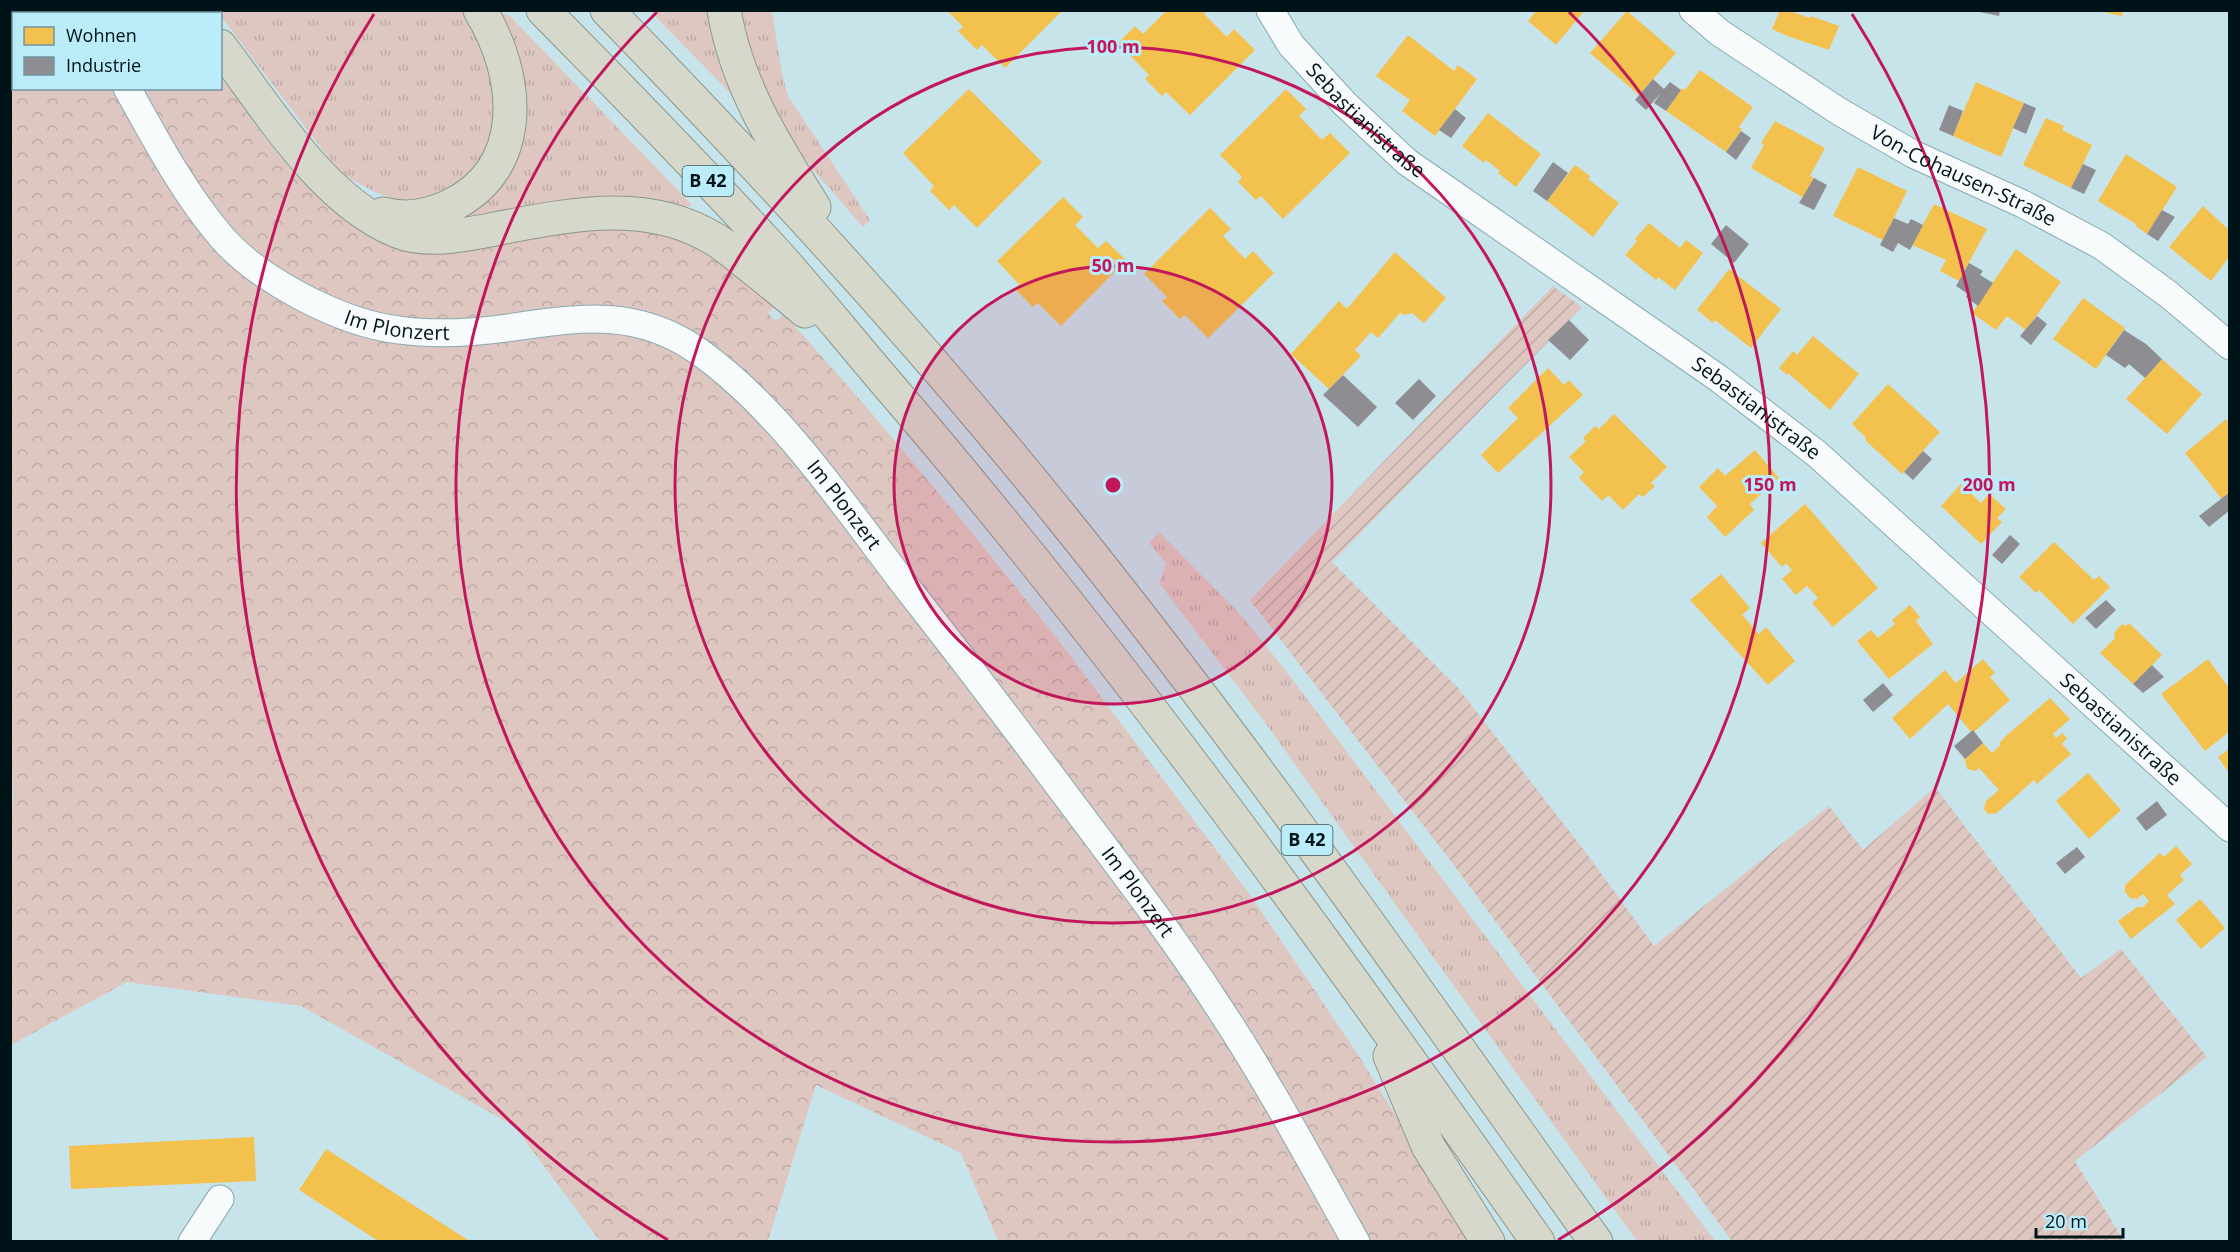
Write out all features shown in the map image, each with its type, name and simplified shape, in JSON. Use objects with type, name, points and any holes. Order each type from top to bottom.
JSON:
[{"type":"highway","points":[[358,207],[402,217],[431,213],[461,201],[480,187],[493,171],[504,151],[510,126],[508,76],[498,47],[480,10]]},
{"type":"highway","name":"B 42","points":[[543,10],[626,94],[776,254],[986,500],[1097,639],[1210,787],[1538,1242]]},
{"type":"highway","name":"B 42","points":[[607,10],[720,127],[856,275],[1013,457],[1179,667],[1394,958],[1596,1242]]},
{"type":"highway","points":[[724,10],[731,47],[761,120],[856,275]]},
{"type":"highway","points":[[222,49],[313,167],[334,189],[397,231],[418,237],[452,236],[574,214],[600,212],[649,214],[685,224],[717,240],[866,359]]},
{"type":"highway","points":[[1370,1007],[1428,1146],[1488,1242]]},
{"type":"street","name":"Sebastianistraße","points":[[1270,10],[1291,45],[1346,104],[1407,162],[1784,426],[2229,828]]},
{"type":"street","name":"Von-Cohausen-Straße","points":[[1693,10],[1720,33],[1840,112],[1904,149],[2023,204],[2102,246],[2168,294],[2229,346]]},
{"type":"street","name":"Im Plonzert","points":[[129,90],[186,188],[222,238],[264,274],[336,312],[396,330],[458,333],[574,319],[602,318],[630,322],[657,329],[679,339],[737,383],[788,436],[966,662],[1187,960],[1245,1048],[1356,1242]]},
{"type":"street","points":[[192,1242],[219,1199]]},
{"type":"green space","points":[[11,11],[171,11],[12,12],[12,90],[222,90],[222,78],[270,144],[307,186],[348,221],[372,235],[618,223],[699,242],[776,305],[768,313],[776,321],[784,314],[869,410],[968,528],[1056,637],[1250,895],[1355,1050],[1474,1241],[998,1241],[961,1153],[816,1085],[768,1241],[600,1241],[514,1126],[301,1006],[127,982],[11,1045],[10,809],[13,801],[10,701]]},
{"type":"green space","points":[[466,11],[498,93],[487,154],[474,174],[437,196],[416,200],[394,199],[375,192],[345,176],[331,161],[222,18],[222,12],[218,12]]},
{"type":"green space","points":[[650,11],[712,11],[739,102]]},
{"type":"green space","points":[[739,11],[772,11],[782,74],[788,96],[870,220],[863,227],[809,164],[775,111],[749,45]]},
{"type":"green space","points":[[501,12],[510,16],[692,205],[684,207],[656,200],[621,197],[468,222],[458,217],[472,209],[519,62]]},
{"type":"green space","points":[[1553,286],[1582,307],[1332,562],[1458,688],[1587,854],[1654,946],[1829,806],[1863,850],[1935,787],[2081,978],[2121,949],[2207,1057],[2075,1161],[2124,1241],[1732,1241],[1453,864],[1250,600]]},
{"type":"green space","points":[[1159,532],[1240,614],[1283,667],[1715,1241],[1637,1241],[1261,717],[1159,583],[1166,564],[1149,543]]},
{"type":"building: Wohnen","points":[[947,10],[1063,10],[1005,68],[982,45],[977,50],[958,31],[963,27]]},
{"type":"building: Wohnen","points":[[1167,10],[1207,10],[1204,14],[1227,37],[1234,29],[1255,50],[1190,115],[1166,92],[1162,96],[1145,79],[1149,75],[1118,43],[1135,26],[1143,34]]},
{"type":"building: Wohnen","points":[[1537,10],[1585,10],[1556,45],[1528,21]]},
{"type":"building: Wohnen","points":[[1780,10],[1787,10],[1810,18],[1811,16],[1839,26],[1829,50],[1772,29]]},
{"type":"building: Wohnen","points":[[2093,10],[2123,10],[2122,16]]},
{"type":"building: Wohnen","points":[[1627,11],[1676,53],[1639,95],[1590,53]]},
{"type":"building: Wohnen","points":[[1408,35],[1454,71],[1458,65],[1477,79],[1435,136],[1402,111],[1410,100],[1376,76]]},
{"type":"building: Wohnen","points":[[1700,70],[1753,107],[1739,127],[1742,129],[1726,152],[1666,111],[1682,88],[1685,90]]},
{"type":"building: Wohnen","points":[[1976,82],[2024,103],[2001,157],[1953,136]]},
{"type":"building: Wohnen","points":[[969,89],[1042,162],[977,228],[954,205],[949,210],[930,191],[934,186],[903,153]]},
{"type":"building: Wohnen","points":[[1286,89],[1306,109],[1299,116],[1322,140],[1330,133],[1350,153],[1283,219],[1261,196],[1256,200],[1238,182],[1242,177],[1220,155]]},
{"type":"building: Wohnen","points":[[1488,113],[1541,154],[1516,187],[1486,160],[1484,163],[1462,146]]},
{"type":"building: Wohnen","points":[[2046,118],[2064,126],[2062,130],[2092,145],[2071,188],[2023,165]]},
{"type":"building: Wohnen","points":[[1775,121],[1825,148],[1810,176],[1814,178],[1804,198],[1751,168],[1764,145],[1761,143]]},
{"type":"building: Wohnen","points":[[2126,154],[2177,187],[2147,234],[2136,224],[2098,201]]},
{"type":"building: Wohnen","points":[[1575,165],[1590,176],[1588,179],[1619,203],[1593,237],[1547,201]]},
{"type":"building: Wohnen","points":[[1858,167],[1907,191],[1883,240],[1833,216]]},
{"type":"building: Wohnen","points":[[1063,197],[1083,217],[1075,225],[1098,248],[1106,241],[1126,260],[1061,326],[1038,303],[1033,307],[1015,289],[1019,284],[997,261]]},
{"type":"building: Wohnen","points":[[1934,204],[1987,229],[1959,281],[1940,271],[1946,260],[1912,245]]},
{"type":"building: Wohnen","points":[[2203,206],[2229,230],[2229,257],[2211,281],[2169,247]]},
{"type":"building: Wohnen","points":[[1210,208],[1231,229],[1223,236],[1245,259],[1253,251],[1274,273],[1208,338],[1185,315],[1180,319],[1162,301],[1167,297],[1144,274]]},
{"type":"building: Wohnen","points":[[1649,223],[1680,248],[1686,240],[1703,253],[1675,290],[1658,277],[1656,280],[1625,255]]},
{"type":"building: Wohnen","points":[[2016,249],[2061,282],[2026,330],[2007,316],[1996,330],[1972,313]]},
{"type":"building: Wohnen","points":[[1395,252],[1446,298],[1424,323],[1412,313],[1404,315],[1400,313],[1378,338],[1371,332],[1355,350],[1361,356],[1329,389],[1291,354],[1339,301],[1347,309]]},
{"type":"building: Wohnen","points":[[1729,269],[1781,309],[1751,348],[1715,320],[1713,323],[1697,310]]},
{"type":"building: Wohnen","points":[[2083,298],[2125,328],[2096,369],[2053,339]]},
{"type":"building: Wohnen","points":[[1813,336],[1859,374],[1830,410],[1788,373],[1787,375],[1779,368],[1793,351],[1797,355]]},
{"type":"building: Wohnen","points":[[2162,359],[2202,394],[2167,434],[2126,399]]},
{"type":"building: Wohnen","points":[[1548,368],[1564,385],[1569,380],[1583,395],[1498,473],[1481,455],[1518,418],[1508,408]]},
{"type":"building: Wohnen","points":[[1888,384],[1940,432],[1902,474],[1865,440],[1866,438],[1852,424]]},
{"type":"building: Wohnen","points":[[1614,414],[1667,467],[1651,483],[1655,486],[1643,497],[1639,494],[1623,510],[1608,495],[1602,501],[1579,478],[1584,472],[1569,457],[1586,441],[1583,438],[1595,426],[1599,429]]},
{"type":"building: Wohnen","points":[[2226,419],[2229,424],[2229,492],[2222,499],[2185,453]]},
{"type":"building: Wohnen","points":[[1755,450],[1779,478],[1750,504],[1754,510],[1725,537],[1707,517],[1717,506],[1699,487],[1718,468],[1725,476]]},
{"type":"building: Wohnen","points":[[1961,484],[1981,503],[1989,494],[2006,509],[1997,518],[2002,522],[1981,544],[1941,506]]},
{"type":"building: Wohnen","points":[[1805,504],[1878,588],[1833,627],[1812,603],[1818,598],[1807,586],[1796,595],[1782,579],[1792,570],[1786,563],[1782,567],[1761,543]]},
{"type":"building: Wohnen","points":[[2054,542],[2094,580],[2099,576],[2110,587],[2073,624],[2039,590],[2036,593],[2019,577]]},
{"type":"building: Wohnen","points":[[1721,574],[1750,608],[1742,615],[1759,634],[1766,627],[1795,661],[1768,685],[1690,600]]},
{"type":"building: Wohnen","points":[[1910,605],[1920,617],[1916,621],[1933,644],[1889,679],[1857,641],[1871,630],[1878,638],[1895,624],[1892,620]]},
{"type":"building: Wohnen","points":[[2129,623],[2162,655],[2133,684],[2100,653],[2115,638],[2114,633],[2122,624],[2126,626]]},
{"type":"building: Wohnen","points":[[1983,659],[1995,673],[1990,677],[2010,700],[1974,732],[1973,730],[1971,732],[1948,704],[1910,739],[1892,718],[1945,670],[1956,683]]},
{"type":"building: Wohnen","points":[[2208,659],[2229,688],[2229,732],[2205,751],[2161,694]]},
{"type":"building: Wohnen","points":[[2050,698],[2070,719],[2053,734],[2056,738],[2062,733],[2067,738],[2062,744],[2071,754],[2037,784],[2034,780],[1997,813],[1988,814],[1984,809],[1986,801],[1999,790],[1979,768],[1976,771],[1967,769],[1965,759],[1983,743],[1992,753],[2007,735]]},
{"type":"building: Wohnen","points":[[2229,749],[2229,773],[2218,757]]},
{"type":"building: Wohnen","points":[[2088,773],[2121,810],[2089,839],[2056,801]]},
{"type":"building: Wohnen","points":[[2176,846],[2192,864],[2180,875],[2184,880],[2167,895],[2175,904],[2131,939],[2118,921],[2149,901],[2143,894],[2137,899],[2130,898],[2125,892],[2125,885],[2160,853],[2164,857]]},
{"type":"building: Wohnen","points":[[2200,899],[2225,928],[2201,949],[2176,920]]},
{"type":"building: Wohnen","points":[[254,1137],[256,1181],[71,1189],[69,1146]]},
{"type":"building: Wohnen","points":[[326,1149],[471,1242],[380,1242],[299,1190]]},
{"type":"building: Industrie","points":[[1970,10],[2000,10],[1999,16]]},
{"type":"building: Industrie","points":[[1653,79],[1664,89],[1670,82],[1681,90],[1666,111],[1654,103],[1660,94],[1646,110],[1635,100]]},
{"type":"building: Industrie","points":[[2024,103],[2036,108],[2026,134],[2013,128]]},
{"type":"building: Industrie","points":[[1949,105],[1963,111],[1953,136],[1939,130]]},
{"type":"building: Industrie","points":[[1455,109],[1466,118],[1451,138],[1439,130]]},
{"type":"building: Industrie","points":[[1741,131],[1751,138],[1736,160],[1726,152]]},
{"type":"building: Industrie","points":[[1553,162],[1568,173],[1547,201],[1533,191]]},
{"type":"building: Industrie","points":[[2083,164],[2096,170],[2084,194],[2071,188]]},
{"type":"building: Industrie","points":[[1814,178],[1827,185],[1814,210],[1799,203]]},
{"type":"building: Industrie","points":[[2162,210],[2175,217],[2158,241],[2147,234]]},
{"type":"building: Industrie","points":[[1894,218],[1908,224],[1911,219],[1923,225],[1910,250],[1898,243],[1893,252],[1880,245]]},
{"type":"building: Industrie","points":[[1726,225],[1749,244],[1734,263],[1711,244]]},
{"type":"building: Industrie","points":[[1969,263],[1983,271],[1980,275],[1993,283],[1978,306],[1966,297],[1968,294],[1956,286]]},
{"type":"building: Industrie","points":[[2037,316],[2047,324],[2031,345],[2020,336]]},
{"type":"building: Industrie","points":[[1569,320],[1589,340],[1570,360],[1548,340]]},
{"type":"building: Industrie","points":[[2124,330],[2146,344],[2162,359],[2145,378],[2129,364],[2125,368],[2106,355]]},
{"type":"building: Industrie","points":[[1343,375],[1377,407],[1358,427],[1323,395]]},
{"type":"building: Industrie","points":[[1419,379],[1436,396],[1413,420],[1395,403]]},
{"type":"building: Industrie","points":[[1923,451],[1932,459],[1913,480],[1904,472]]},
{"type":"building: Industrie","points":[[2230,492],[2230,510],[2209,527],[2199,516]]},
{"type":"building: Industrie","points":[[2010,535],[2020,544],[2002,564],[1992,555]]},
{"type":"building: Industrie","points":[[2106,600],[2116,610],[2096,629],[2085,618]]},
{"type":"building: Industrie","points":[[2152,665],[2164,677],[2143,693],[2133,684]]},
{"type":"building: Industrie","points":[[1883,683],[1893,695],[1873,712],[1863,700]]},
{"type":"building: Industrie","points":[[1973,730],[1983,743],[1965,759],[1954,746]]},
{"type":"building: Industrie","points":[[2157,801],[2167,815],[2146,831],[2136,818]]},
{"type":"building: Industrie","points":[[2077,847],[2085,857],[2065,874],[2056,863]]}]
